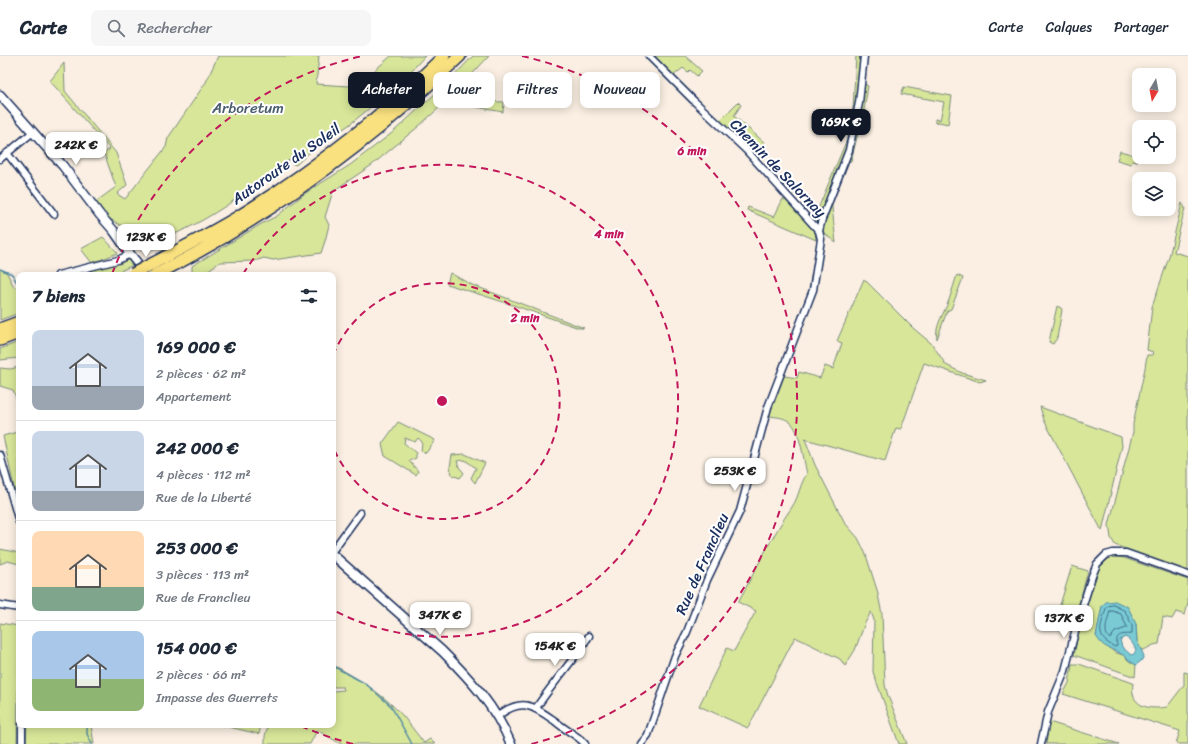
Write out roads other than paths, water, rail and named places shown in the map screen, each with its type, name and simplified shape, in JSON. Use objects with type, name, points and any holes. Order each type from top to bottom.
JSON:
[{"type":"highway","name":"Autoroute du Soleil","points":[[149,272],[186,246],[238,217],[299,176],[347,141],[444,56]]},
{"type":"highway","name":"Autoroute du Soleil","points":[[151,272],[190,257],[242,227],[316,177],[387,122],[460,56]]},
{"type":"highway","points":[[0,328],[16,323]]},
{"type":"highway","points":[[0,340],[16,334]]},
{"type":"street","name":"Chemin de Salornay","points":[[649,56],[746,150],[819,231]]},
{"type":"street","name":"Rue de Franclieu","points":[[641,744],[648,735],[675,656],[687,632],[707,580],[740,511],[768,407],[813,290],[821,239],[819,231],[825,210],[849,150],[859,104],[864,56]]},
{"type":"street","points":[[0,95],[72,178],[100,215],[114,230],[130,254],[147,272]]},
{"type":"street","points":[[0,159],[33,132]]},
{"type":"street","points":[[7,153],[54,214]]},
{"type":"street","points":[[70,272],[118,260],[130,254]]},
{"type":"street","points":[[0,455],[16,512]]},
{"type":"street","points":[[336,546],[360,513]]},
{"type":"street","points":[[1041,744],[1048,712],[1065,672],[1077,624],[1097,564],[1106,555],[1113,553],[1126,553],[1188,575]]},
{"type":"street","points":[[336,558],[442,651],[480,690],[498,716],[511,744]]},
{"type":"street","points":[[0,605],[16,608]]},
{"type":"street","points":[[536,708],[589,636]]},
{"type":"street","points":[[498,716],[511,707],[528,704],[536,708],[585,744]]},
{"type":"street","points":[[22,728],[22,744]]},
{"type":"water","points":[[1115,601],[1128,607],[1136,624],[1137,641],[1144,656],[1136,665],[1119,652],[1102,644],[1096,636],[1102,606],[1106,602]],"holes":[[[1125,637],[1132,642],[1136,650],[1134,654],[1131,655],[1122,647],[1120,640]]]},
{"type":"waterway","points":[[0,269],[12,274],[16,281]]},
{"type":"waterway","points":[[336,668],[366,684],[391,706],[412,744]]},
{"type":"waterway","points":[[87,728],[87,734],[92,744]]},
{"type":"park label","name":"Arboretum","points":[[248,108]]}]
